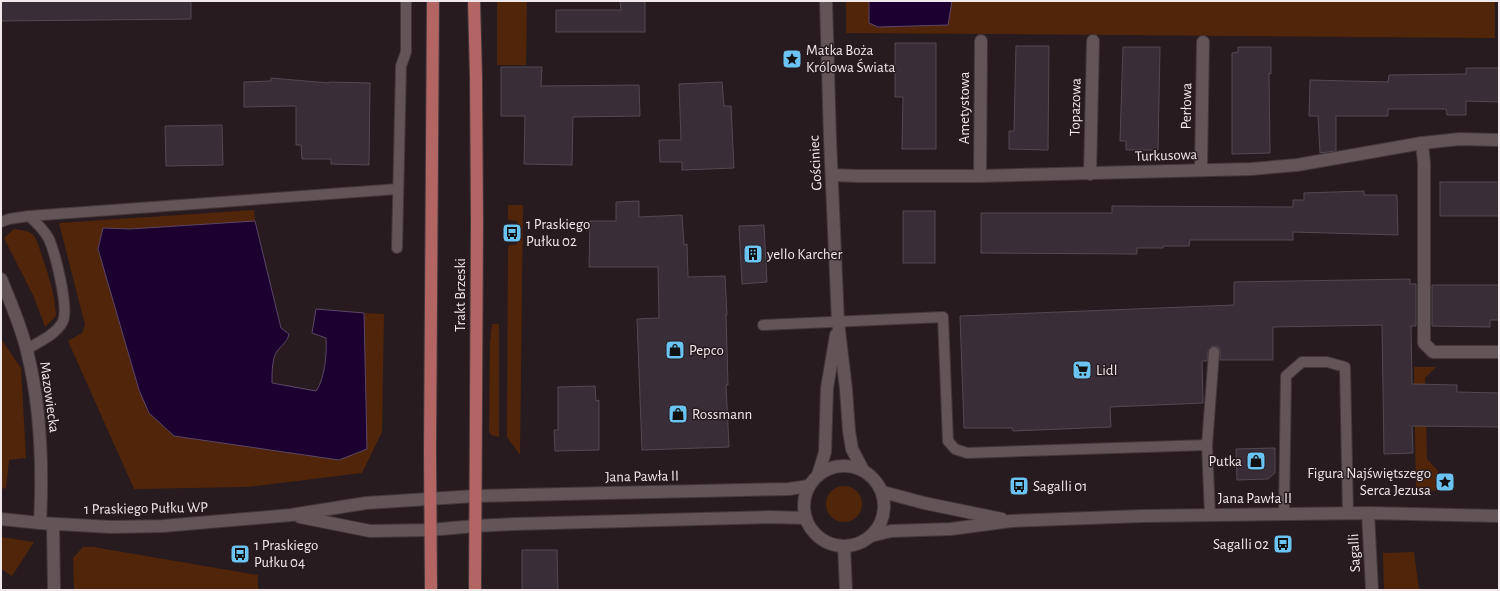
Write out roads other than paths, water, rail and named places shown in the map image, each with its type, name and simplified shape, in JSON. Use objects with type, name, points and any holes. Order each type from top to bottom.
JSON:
[{"type":"main road","name":"Trakt Brzeski","points":[[431,590],[430,499],[433,1]]},
{"type":"main road","name":"Trakt Brzeski","points":[[474,1],[477,221],[475,590]]},
{"type":"street","name":"Gościniec","points":[[826,1],[829,131],[838,322],[852,449],[863,470]]},
{"type":"street","name":"Ametystowa","points":[[980,176],[981,41]]},
{"type":"street","name":"Topazowa","points":[[1090,174],[1093,41]]},
{"type":"street","name":"Perłowa","points":[[1201,169],[1203,42]]},
{"type":"street","name":"Turkusowa","points":[[832,175],[980,176],[1090,174],[1201,169],[1250,169],[1297,166],[1422,143],[1460,140],[1499,140]]},
{"type":"street","points":[[1422,143],[1424,163],[1424,343],[1433,352],[1499,352]]},
{"type":"street","name":"Mazowiecka","points":[[1,279],[15,311],[27,349],[35,385],[39,423],[42,496],[40,523]]},
{"type":"street","name":"Gościniec","points":[[818,475],[824,452],[827,388],[838,322]]},
{"type":"street","points":[[850,465],[863,470],[876,480],[883,492],[884,508],[881,524],[871,536],[859,544],[844,546],[830,544],[812,531],[806,518],[804,506],[805,496],[809,486],[818,475],[837,466],[850,465]]},
{"type":"street","name":"Jana Pawła II","points":[[430,499],[475,496],[789,489],[809,486]]},
{"type":"street","name":"Jana Pawła II","points":[[883,492],[924,503],[1011,521]]},
{"type":"street","name":"1 Praskiego Pułku WP","points":[[1,519],[53,524],[112,527],[163,526],[292,515],[366,504],[430,499]]},
{"type":"street","name":"Jana Pawła II","points":[[871,536],[891,531],[950,529],[1011,521],[1210,515],[1368,513],[1499,516]]},
{"type":"street","name":"Sagalli","points":[[1368,513],[1372,590]]},
{"type":"street","name":"1 Praskiego Pułku WP","points":[[292,515],[370,531],[430,530],[475,526]]},
{"type":"street","points":[[475,526],[769,517],[806,518]]},
{"type":"street","points":[[53,524],[54,590]]},
{"type":"street","points":[[844,546],[846,590]]},
{"type":"lane","points":[[397,248],[401,66],[406,52],[406,1]]},
{"type":"lane","points":[[1,222],[9,219],[29,216],[398,189]]},
{"type":"lane","points":[[27,349],[57,330],[63,320],[65,306],[63,291],[49,240],[43,229],[29,216]]},
{"type":"lane","points":[[763,325],[943,317],[948,441],[955,448],[967,454],[1207,445]]},
{"type":"lane","points":[[1210,515],[1207,445],[1214,352]]},
{"type":"lane","points":[[1284,514],[1286,376],[1302,362],[1327,362],[1345,367],[1348,514]]},
{"type":"place","name":"Matka Boża Królowa Świata","points":[[792,59]]},
{"type":"place","name":"1 Praskiego Pułku 02","points":[[512,233]]},
{"type":"place","name":"yello Karcher","points":[[753,254]]},
{"type":"place","name":"Pepco","points":[[675,350]]},
{"type":"place","name":"Lidl","points":[[1082,370]]},
{"type":"place","name":"Rossmann","points":[[678,414]]},
{"type":"place","name":"Putka","points":[[1256,461]]},
{"type":"place","name":"Figura Najświętszego Serca Jezusa","points":[[1445,482]]},
{"type":"place","name":"Sagalli 01","points":[[1019,486]]},
{"type":"place","name":"Sagalli 02","points":[[1283,544]]},
{"type":"place","name":"1 Praskiego Pułku 04","points":[[240,554]]}]
